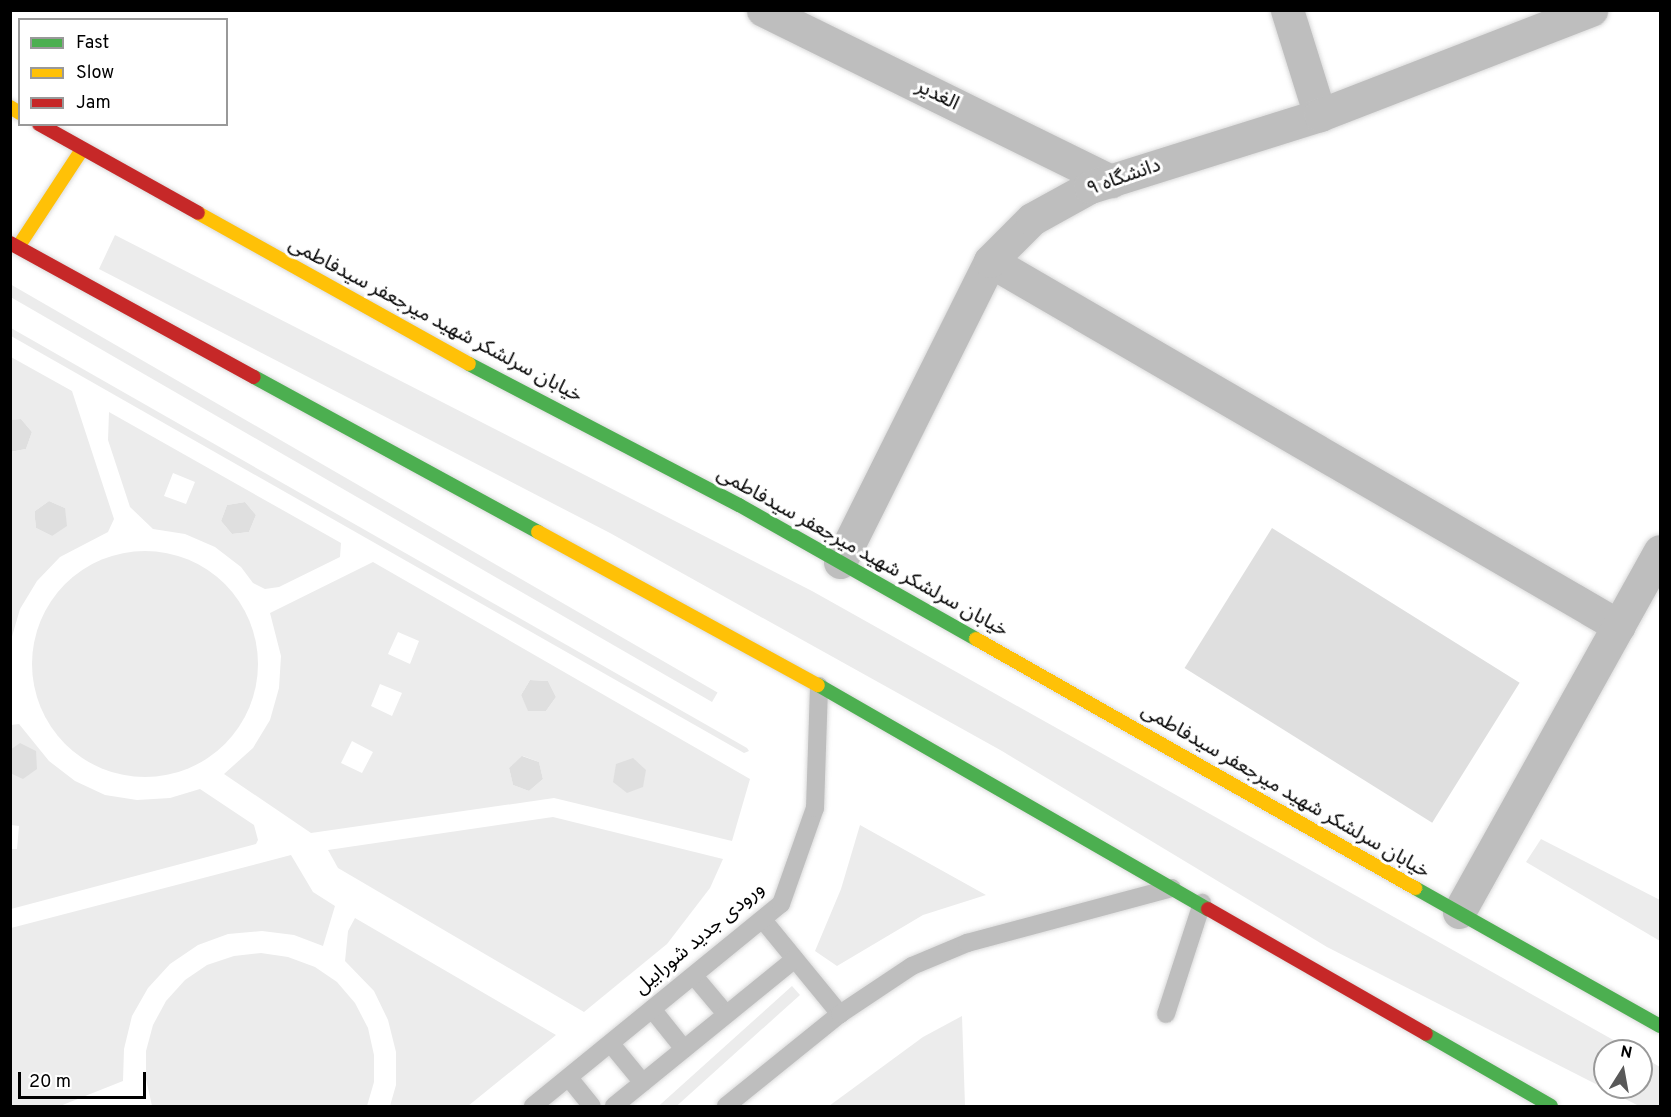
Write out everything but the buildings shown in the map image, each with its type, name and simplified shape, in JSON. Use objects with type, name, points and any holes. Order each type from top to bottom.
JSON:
[{"type":"main road","name":"خیابان سرلشکر شهید میرجعفر سیدفاطمی","points":[[42,126],[81,151],[840,562],[1660,1026]]},
{"type":"main road","points":[[81,151],[14,245],[819,686],[1202,903],[1551,1107]]},
{"type":"street","name":"الغدیر","points":[[763,10],[1111,181]]},
{"type":"street","points":[[1287,10],[1320,115]]},
{"type":"street","name":"دانشگاه ۹","points":[[840,562],[990,261],[1032,219],[1090,187],[1320,115],[1591,10]]},
{"type":"street","points":[[990,261],[1619,626]]},
{"type":"street","points":[[1459,912],[1660,551]]},
{"type":"lane","name":"ورودی جدید شورابیل","points":[[533,1107],[782,904],[815,808],[819,686]]},
{"type":"lane","points":[[726,1107],[840,1014],[886,981],[939,953],[1174,887]]},
{"type":"lane","points":[[1166,1014],[1202,903]]},
{"type":"lane","points":[[763,920],[840,1014]]},
{"type":"lane","points":[[614,1107],[795,959]]},
{"type":"lane","points":[[694,976],[726,1014]]},
{"type":"lane","points":[[652,1009],[684,1048]]},
{"type":"lane","points":[[611,1044],[643,1083]]},
{"type":"lane","points":[[569,1078],[592,1107]]},
{"type":"shaded area","points":[[115,235],[812,591],[1612,1039],[1593,1039],[1593,1083],[1327,947],[1002,751],[610,533],[99,269]]},
{"type":"shaded area","points":[[10,284],[718,692],[712,702],[10,297]]},
{"type":"shaded area","points":[[11,328],[749,751],[744,753],[11,336]]},
{"type":"shaded area","points":[[11,357],[72,391],[114,519],[108,532],[60,557],[37,581],[20,609],[11,640],[11,452],[26,449],[32,432],[21,419],[11,420]],"holes":[[[49,501],[65,508],[52,536],[36,528],[35,511]]]},
{"type":"shaded area","points":[[109,412],[341,543],[340,557],[279,587],[265,589],[253,583],[241,567],[215,547],[185,534],[153,529],[130,507],[108,440]],"holes":[[[173,473],[195,482],[186,504],[164,496]],[[245,502],[256,515],[249,532],[232,534],[221,521],[227,505]]]},
{"type":"shaded area","points":[[134,551],[156,551],[178,555],[199,564],[217,576],[233,592],[245,610],[254,631],[258,664],[254,697],[245,718],[233,736],[217,752],[199,764],[178,773],[156,777],[134,777],[112,773],[91,764],[73,752],[57,736],[45,718],[36,697],[32,675],[32,653],[36,631],[45,610],[57,592],[73,576],[91,564],[112,555]]},
{"type":"shaded area","points":[[373,562],[750,779],[732,841],[554,798],[311,833],[224,774],[253,748],[270,720],[279,688],[281,656],[270,613]],"holes":[[[398,632],[419,641],[410,664],[388,654]],[[530,680],[548,681],[556,697],[546,711],[529,711],[521,695]],[[380,684],[402,693],[392,716],[371,706]],[[352,741],[373,752],[362,773],[341,763]],[[523,756],[539,762],[543,779],[529,791],[513,785],[509,768]]]},
{"type":"shaded area","points":[[19,724],[49,761],[75,781],[105,795],[137,800],[170,798],[200,789],[254,825],[258,840],[256,844],[11,909],[11,849],[17,849],[19,826],[11,825],[11,725]]},
{"type":"shaded area","points":[[553,817],[723,859],[710,888],[667,944],[584,1012],[338,868],[328,850]]},
{"type":"shaded area","points":[[860,825],[986,895],[923,915],[837,966],[815,951],[841,889]]},
{"type":"shaded area","points":[[1541,839],[1660,900],[1660,941],[1526,862]]},
{"type":"shaded area","points":[[291,855],[313,892],[335,906],[323,946],[294,935],[262,931],[228,934],[198,945],[170,964],[148,988],[132,1016],[124,1049],[123,1081],[60,1106],[11,1106],[11,928]]},
{"type":"shaded area","points":[[355,918],[556,1035],[468,1106],[390,1106],[396,1085],[396,1052],[388,1020],[374,991],[345,961],[348,931]]},
{"type":"shaded area","points":[[261,953],[288,957],[315,967],[337,982],[355,1003],[368,1028],[374,1055],[374,1082],[367,1106],[152,1106],[146,1079],[146,1051],[153,1025],[166,1001],[185,980],[207,965],[234,956]]},
{"type":"shaded area","points":[[792,986],[800,995],[677,1106],[659,1106]]},
{"type":"shaded area","points":[[962,1016],[965,1106],[829,1106],[923,1037]]},
{"type":"shaded area","points":[[1653,1063],[1660,1067],[1660,1106],[1639,1106],[1625,1099],[1653,1099]]},
{"type":"traffic: fast","points":[[469,364],[739,505],[976,639]]},
{"type":"traffic: fast","points":[[254,377],[538,532]]},
{"type":"traffic: fast","points":[[818,685],[1208,909]]},
{"type":"traffic: fast","points":[[1415,888],[1660,1026]]},
{"type":"traffic: fast","points":[[1426,1034],[1551,1106]]},
{"type":"traffic: slow","points":[[10,107],[18,112]]},
{"type":"traffic: slow","points":[[18,247],[81,151]]},
{"type":"traffic: slow","points":[[198,213],[469,364]]},
{"type":"traffic: slow","points":[[538,532],[818,685]]},
{"type":"traffic: slow","points":[[976,639],[1415,888]]},
{"type":"traffic: jam","points":[[43,126],[198,213]]},
{"type":"traffic: jam","points":[[10,243],[254,377]]},
{"type":"traffic: jam","points":[[1208,909],[1426,1034]]}]
